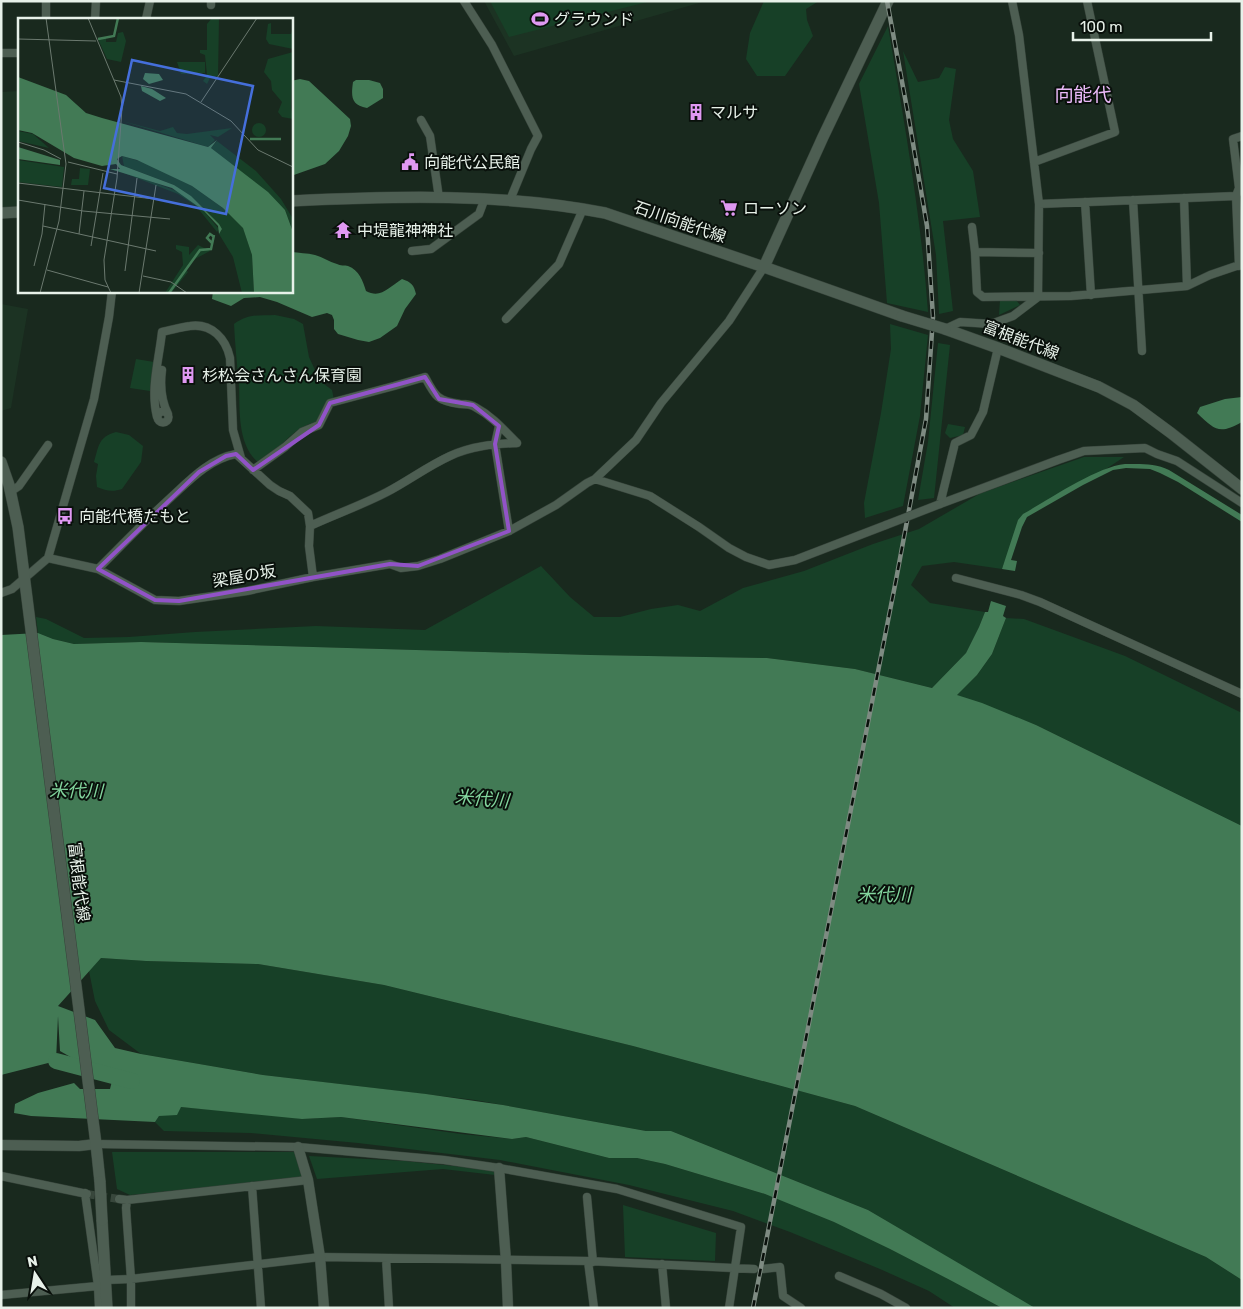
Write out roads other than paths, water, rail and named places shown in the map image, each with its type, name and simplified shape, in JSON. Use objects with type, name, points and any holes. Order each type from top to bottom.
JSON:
[{"type":"main road","points":[[764,267],[888,1]]},
{"type":"main road","name":"石川向能代線","points":[[292,201],[342,198],[485,198],[583,209],[605,214],[764,267]]},
{"type":"main road","points":[[1,213],[18,212]]},
{"type":"main road","name":"富根能代線","points":[[764,267],[902,316],[945,329],[1100,387],[1133,405],[1242,489]]},
{"type":"main road","name":"富根能代線","points":[[1,462],[18,527],[96,1144],[102,1220],[102,1283],[107,1308]]},
{"type":"street","points":[[46,1],[46,18]]},
{"type":"street","points":[[95,18],[96,1]]},
{"type":"street","points":[[146,18],[150,1]]},
{"type":"street","points":[[464,1],[492,45],[538,136],[510,200]]},
{"type":"street","points":[[1012,1],[1019,35],[1039,204],[1038,297]]},
{"type":"street","points":[[1034,162],[1115,132],[1087,1]]},
{"type":"street","points":[[1,53],[18,53]]},
{"type":"street","points":[[421,120],[430,136],[439,198]]},
{"type":"street","points":[[972,227],[977,292],[983,297],[1091,295],[1187,286],[1210,275],[1240,265],[1240,233],[1236,196],[1240,188],[1240,172],[1233,139],[1242,136]]},
{"type":"street","points":[[1039,204],[1236,196]]},
{"type":"street","points":[[412,251],[431,249],[479,214],[485,198]]},
{"type":"street","points":[[1184,198],[1187,286]]},
{"type":"street","points":[[1134,200],[1142,351]]},
{"type":"street","points":[[1085,202],[1091,295]]},
{"type":"street","points":[[506,320],[559,264],[583,209]]},
{"type":"street","points":[[975,252],[1039,253]]},
{"type":"street","name":"梁屋の坂","points":[[48,558],[98,569],[155,600],[178,601],[247,591],[312,577],[390,564],[401,568],[418,566],[509,531],[550,508],[595,479],[636,440],[661,403],[728,321],[764,267]]},
{"type":"street","points":[[1,593],[12,589],[48,558],[94,400],[112,292]]},
{"type":"street","points":[[945,329],[960,322],[991,324],[1013,316],[1038,297]]},
{"type":"street","points":[[165,331],[190,326],[201,326],[224,340],[230,358],[233,430],[241,458]]},
{"type":"street","points":[[165,331],[161,380],[163,399],[168,414],[161,412],[157,417],[154,406],[154,390],[165,331]]},
{"type":"street","points":[[940,504],[955,443],[971,434],[982,412],[998,348]]},
{"type":"street","points":[[253,470],[302,432],[319,425],[330,403],[425,377],[439,399],[473,405],[490,416],[517,443],[495,444],[468,449],[450,456],[388,491],[310,526]]},
{"type":"street","points":[[499,426],[495,444],[509,531]]},
{"type":"street","points":[[10,492],[19,486],[48,445]]},
{"type":"street","points":[[595,479],[650,496],[728,548],[769,565],[795,560],[1084,451],[1144,448],[1156,454],[1177,460],[1242,503]]},
{"type":"street","points":[[98,569],[133,532],[199,472],[226,456],[236,454],[275,488],[290,496],[308,513],[310,526],[308,546],[312,577]]},
{"type":"street","points":[[956,578],[986,585],[1040,602],[1242,694]]},
{"type":"street","points":[[1,1145],[298,1146],[444,1160],[617,1189],[741,1227],[729,1308]]},
{"type":"street","points":[[298,1146],[308,1180],[320,1257],[324,1308]]},
{"type":"street","points":[[499,1168],[508,1308]]},
{"type":"street","points":[[1,1176],[86,1194],[102,1283],[98,1308]]},
{"type":"street","points":[[131,1308],[126,1208],[123,1200],[308,1180]]},
{"type":"street","points":[[252,1186],[261,1308]]},
{"type":"street","points":[[587,1197],[594,1308]]},
{"type":"street","points":[[1,1295],[320,1257],[386,1258],[662,1264],[759,1269],[780,1267],[783,1296],[800,1308]]},
{"type":"street","points":[[386,1258],[389,1308]]},
{"type":"street","points":[[662,1264],[666,1308]]},
{"type":"street","points":[[839,1276],[881,1294],[906,1308]]},
{"type":"water","points":[[300,79],[309,81],[350,119],[351,126],[348,136],[339,151],[325,164],[292,176],[292,81]]},
{"type":"water","points":[[356,80],[369,80],[380,83],[383,89],[383,98],[367,108],[358,105],[352,96],[353,82]]},
{"type":"water","points":[[292,252],[315,255],[338,265],[352,268],[360,276],[366,291],[371,293],[381,293],[402,279],[412,284],[416,294],[405,309],[397,326],[380,338],[369,342],[338,334],[334,329],[332,315],[327,313],[312,317],[260,297],[244,298],[231,306],[212,299],[213,292],[292,292]]},
{"type":"water","points":[[1242,397],[1242,422],[1234,426],[1218,429],[1197,413],[1200,407],[1225,399]]},
{"type":"water","points":[[1125,464],[1153,465],[1169,470],[1242,515],[1242,522],[1178,482],[1160,473],[1150,469],[1126,468],[1113,470],[1027,517],[1011,560],[1017,561],[1015,571],[1002,569],[1018,520],[1023,514],[1087,477],[1113,466]]},
{"type":"water","name":"米代川","points":[[991,601],[1006,606],[1003,616],[1006,618],[992,654],[977,675],[957,695],[1036,725],[1242,826],[1242,1280],[1206,1257],[855,1106],[633,1046],[384,985],[258,964],[101,958],[58,1006],[95,1020],[115,1048],[141,1054],[263,1075],[503,1105],[646,1131],[671,1131],[868,1210],[1035,1308],[1002,1308],[834,1222],[765,1194],[665,1164],[637,1158],[609,1158],[526,1137],[512,1139],[341,1117],[302,1119],[181,1107],[177,1115],[159,1116],[155,1122],[31,1116],[14,1113],[15,1104],[38,1093],[74,1083],[80,1089],[110,1089],[112,1081],[108,1070],[74,1059],[60,1051],[58,1016],[56,1061],[1,1075],[1,635],[38,633],[74,644],[141,642],[767,658],[855,669],[932,688],[966,653],[985,612],[988,612]]},
{"type":"waterway","points":[[56,1061],[132,1081]]},
{"type":"tunnel","points":[[87,1194],[119,1199]]},
{"type":"railway","points":[[753,1308],[926,419],[933,317],[927,226],[887,1]]},
{"type":"place","name":"グラウンド","points":[[540,19]]},
{"type":"place","name":"マルサ","points":[[696,112]]},
{"type":"place","name":"向能代公民館","points":[[410,162]]},
{"type":"place","name":"ローソン","points":[[729,208]]},
{"type":"place","name":"中堤龍神神社","points":[[343,230]]},
{"type":"place","name":"杉松会さんさん保育園","points":[[188,375]]},
{"type":"place","name":"向能代橋たもと","points":[[65,516]]},
{"type":"district","name":"向能代","points":[[1083,94]]}]
